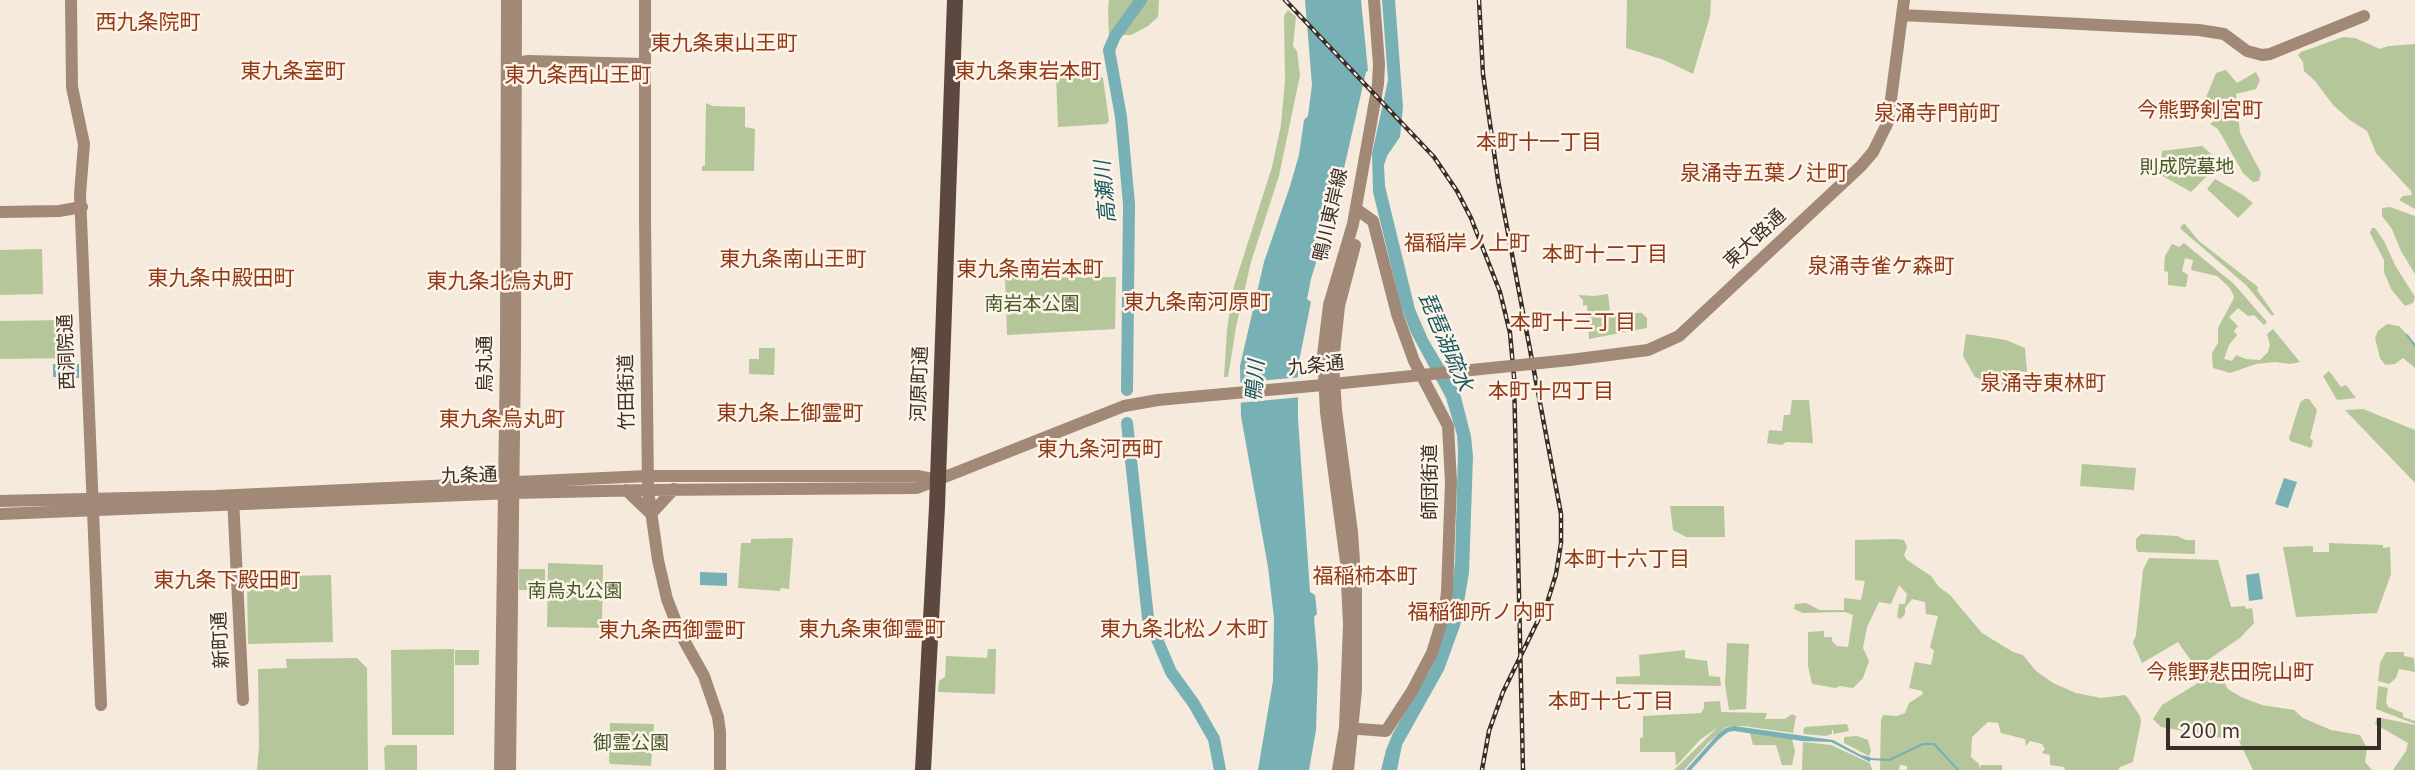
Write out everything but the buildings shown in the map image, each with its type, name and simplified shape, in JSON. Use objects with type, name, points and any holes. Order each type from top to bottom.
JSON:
[{"type":"highway","name":"河原町通","points":[[923,770],[938,480],[955,0]]},
{"type":"street","name":"西洞院通","points":[[71,0],[72,87],[84,144],[81,174],[101,705]]},
{"type":"street","name":"烏丸通","points":[[507,0],[510,770]]},
{"type":"street","name":"烏丸通","points":[[500,770],[509,488],[516,0]]},
{"type":"street","name":"竹田街道","points":[[645,0],[647,453],[651,514],[671,611],[704,676],[718,717],[720,770]]},
{"type":"street","name":"鴨川東岸線","points":[[1349,729],[1357,647],[1351,591],[1352,532],[1328,384],[1344,267],[1359,210],[1364,158],[1379,75],[1374,0]]},
{"type":"street","name":"東大路通","points":[[1668,342],[1679,336],[1703,314],[1873,152],[1888,122],[1904,0]]},
{"type":"street","points":[[1902,15],[2199,30],[2224,34],[2248,51],[2262,55],[2364,16]]},
{"type":"street","points":[[517,63],[645,64]]},
{"type":"street","points":[[0,212],[59,211],[82,207]]},
{"type":"street","name":"師団街道","points":[[1349,729],[1386,731],[1432,653],[1444,614],[1447,592],[1451,482],[1448,426],[1414,361],[1397,314],[1373,221],[1359,210]]},
{"type":"street","name":"九条通","points":[[0,514],[93,505],[648,483],[917,488],[1112,410],[1148,402],[1631,354],[1668,342]]},
{"type":"street","points":[[647,453],[653,464],[672,483],[651,514],[625,484],[647,453]]},
{"type":"street","name":"新町通","points":[[233,499],[243,700]]},
{"type":"street","name":"九条通","points":[[0,502],[93,505]]},
{"type":"street","points":[[1338,770],[1349,729]]},
{"type":"street","points":[[1348,770],[1349,729]]},
{"type":"green space","points":[[1109,0],[1137,0],[1109,38],[1108,9]]},
{"type":"green space","points":[[1145,0],[1159,0],[1158,17],[1131,35],[1120,35]]},
{"type":"green space","points":[[1627,0],[1711,0],[1710,16],[1693,74],[1664,60],[1626,48]]},
{"type":"green space","points":[[1288,10],[1296,17],[1293,46],[1297,51],[1300,75],[1279,176],[1251,262],[1228,377],[1224,377],[1227,329],[1234,286],[1272,167],[1281,125],[1285,80],[1284,16]]},
{"type":"green space","points":[[2343,37],[2355,38],[2380,49],[2415,44],[2415,209],[2399,200],[2403,196],[2412,195],[2411,191],[2376,153],[2367,131],[2333,105],[2304,71],[2303,62],[2298,55],[2301,52]]},
{"type":"green space","points":[[2226,70],[2237,83],[2256,72],[2260,80],[2256,89],[2236,94],[2240,133],[2261,173],[2259,181],[2253,182],[2243,173],[2218,129],[2210,124],[2214,121],[2205,100],[2216,73]]},
{"type":"green space","points":[[1096,74],[1103,78],[1109,121],[1106,124],[1058,127],[1056,75]]},
{"type":"green space","points":[[706,103],[713,106],[745,107],[745,127],[755,129],[754,171],[702,171],[702,166],[705,166]]},
{"type":"green space","name":"則成院墓地","points":[[2202,146],[2216,158],[2207,176],[2191,192],[2161,175],[2162,151]]},
{"type":"green space","points":[[2215,179],[2253,203],[2238,218],[2207,189]]},
{"type":"green space","points":[[2390,207],[2415,216],[2415,274],[2392,229],[2382,216],[2382,208]]},
{"type":"green space","points":[[2184,223],[2199,241],[2258,287],[2257,290],[2274,314],[2272,316],[2246,285],[2180,228]]},
{"type":"green space","points":[[2372,228],[2375,228],[2384,241],[2415,297],[2413,303],[2405,306],[2391,289],[2384,272],[2384,260],[2370,233]]},
{"type":"green space","points":[[2184,243],[2234,284],[2267,322],[2264,325],[2254,315],[2248,316],[2238,308],[2229,317],[2238,326],[2234,331],[2237,335],[2229,345],[2224,359],[2232,361],[2236,355],[2260,360],[2268,352],[2270,345],[2267,334],[2273,329],[2300,362],[2256,364],[2230,373],[2213,368],[2212,353],[2218,343],[2218,328],[2234,298],[2229,287],[2217,276],[2191,270],[2193,260],[2185,258],[2182,271],[2188,275],[2186,287],[2168,285],[2168,272],[2164,271],[2165,256],[2172,244],[2179,247]]},
{"type":"green space","points":[[42,249],[43,294],[0,295],[0,250]]},
{"type":"green space","name":"南岩本公園","points":[[1116,277],[1115,329],[1007,335],[1005,278]]},
{"type":"green space","points":[[1608,294],[1610,312],[1642,313],[1647,318],[1647,328],[1589,339],[1587,305],[1583,306],[1583,300],[1578,295]]},
{"type":"green space","points":[[69,320],[71,358],[0,359],[0,321]]},
{"type":"green space","points":[[2387,324],[2399,326],[2415,343],[2415,368],[2403,358],[2395,364],[2385,365],[2380,358],[2375,338],[2378,331]]},
{"type":"green space","points":[[1966,334],[2006,340],[2025,348],[2027,372],[2011,370],[2009,385],[1992,384],[1975,377],[1963,356]]},
{"type":"green space","points":[[759,348],[775,348],[774,375],[749,374],[749,359],[759,359]]},
{"type":"green space","points":[[2329,371],[2341,387],[2346,385],[2356,398],[2337,400],[2323,376]]},
{"type":"green space","points":[[2309,399],[2317,410],[2310,438],[2313,441],[2311,448],[2290,441],[2289,438],[2300,403]]},
{"type":"green space","points":[[1792,400],[1809,400],[1813,443],[1767,443],[1769,430],[1782,431],[1784,415],[1790,415]]},
{"type":"green space","points":[[2363,409],[2415,430],[2415,483],[2345,410]]},
{"type":"green space","points":[[2082,464],[2136,468],[2134,490],[2080,486]]},
{"type":"green space","points":[[1670,506],[1724,506],[1725,537],[1686,537],[1673,530]]},
{"type":"green space","points":[[2141,534],[2195,540],[2195,554],[2138,552],[2136,539]]},
{"type":"green space","points":[[793,538],[789,589],[781,588],[780,591],[738,588],[741,543],[751,543],[751,539]]},
{"type":"green space","points":[[1855,540],[1904,540],[1907,547],[1904,555],[1907,560],[1931,576],[1982,633],[2023,655],[2036,671],[2053,683],[2076,693],[2101,698],[2125,695],[2140,716],[2141,722],[2133,762],[2118,770],[2065,770],[2064,767],[2050,765],[2050,755],[2042,753],[2045,749],[2042,744],[2030,741],[2026,746],[2025,739],[2001,733],[1998,723],[1988,722],[1972,737],[1971,757],[1979,764],[1980,769],[1981,765],[2002,765],[2002,770],[1907,770],[1907,766],[1900,765],[1899,770],[1880,770],[1881,720],[1883,715],[1897,716],[1905,713],[1909,703],[1923,694],[1922,691],[1909,688],[1915,662],[1931,665],[1934,651],[1930,647],[1938,616],[1926,614],[1925,602],[1912,599],[1901,619],[1897,617],[1899,604],[1905,604],[1907,594],[1899,585],[1891,604],[1879,602],[1867,627],[1863,648],[1869,661],[1863,678],[1853,688],[1836,688],[1812,684],[1808,666],[1808,632],[1824,631],[1824,637],[1832,637],[1837,646],[1848,647],[1853,615],[1845,612],[1803,613],[1794,609],[1795,604],[1806,603],[1820,610],[1844,610],[1844,598],[1861,600],[1865,581],[1855,580]]},
{"type":"green space","points":[[2329,543],[2390,547],[2391,574],[2377,613],[2296,617],[2283,547],[2313,546],[2313,552],[2329,552]]},
{"type":"green space","points":[[2149,558],[2218,560],[2231,607],[2252,608],[2254,623],[2240,638],[2196,668],[2178,642],[2142,663],[2133,643],[2143,570]]},
{"type":"green space","name":"南烏丸公園","points":[[548,563],[603,565],[602,623],[605,628],[547,627]]},
{"type":"green space","points":[[519,569],[545,569],[545,590],[519,590]]},
{"type":"green space","points":[[331,575],[333,642],[248,644],[247,577]]},
{"type":"green space","points":[[1727,643],[1749,644],[1746,709],[1729,710],[1725,684]]},
{"type":"green space","points":[[454,649],[454,735],[392,735],[391,650]]},
{"type":"green space","points":[[988,649],[996,649],[995,694],[938,692],[939,681],[945,677],[946,656],[987,658]]},
{"type":"green space","points":[[455,650],[479,650],[479,665],[455,665]]},
{"type":"green space","points":[[1685,650],[1685,658],[1707,661],[1709,676],[1720,677],[1721,686],[1616,684],[1616,677],[1640,676],[1639,655]]},
{"type":"green space","points":[[2386,652],[2404,652],[2404,656],[2414,658],[2415,672],[2399,669],[2396,678],[2389,684],[2378,681],[2380,663]]},
{"type":"green space","points":[[357,658],[367,668],[368,770],[257,770],[258,669],[287,668],[286,659]]},
{"type":"green space","points":[[2211,675],[2220,675],[2228,689],[2241,697],[2262,705],[2294,710],[2303,718],[2331,730],[2360,735],[2367,748],[2365,762],[2372,770],[2253,770],[2239,741],[2161,727],[2153,719],[2162,705]]},
{"type":"green space","points":[[2378,686],[2388,688],[2388,707],[2403,713],[2403,717],[2415,721],[2415,724],[2376,709]]},
{"type":"green space","points":[[1720,701],[1721,712],[1767,713],[1765,719],[1785,719],[1792,714],[1796,716],[1793,733],[1743,726],[1726,727],[1684,770],[1674,770],[1718,727],[1700,740],[1676,766],[1675,752],[1640,752],[1643,716],[1701,713],[1704,702]]},
{"type":"green space","points":[[2377,717],[2415,725],[2415,770],[2393,770],[2406,751],[2408,743],[2375,724]]},
{"type":"green space","name":"御霊公園","points":[[610,723],[654,724],[651,766],[609,762]]},
{"type":"green space","points":[[1847,724],[1849,731],[1834,734],[1832,728],[1832,734],[1826,736],[1804,734],[1803,730],[1805,727]]},
{"type":"green space","points":[[1750,733],[1792,739],[1795,751],[1792,765],[1782,765],[1776,745],[1753,745]]},
{"type":"green space","points":[[1857,736],[1868,740],[1871,751],[1869,756],[1844,743],[1844,737]]},
{"type":"green space","points":[[1803,742],[1831,745],[1870,763],[1872,770],[1802,770]]},
{"type":"green space","points":[[387,745],[417,745],[417,770],[385,770],[384,748]]},
{"type":"water","name":"鴨川","points":[[1305,0],[1361,0],[1368,71],[1342,177],[1311,279],[1307,299],[1311,302],[1298,366],[1298,419],[1310,592],[1315,595],[1317,614],[1314,617],[1318,666],[1316,730],[1309,770],[1258,770],[1273,681],[1274,618],[1268,567],[1241,416],[1240,366],[1264,262],[1290,186],[1299,155],[1304,120],[1308,116],[1312,85]]},
{"type":"water","points":[[1382,0],[1395,0],[1403,107],[1400,137],[1384,165],[1385,186],[1415,309],[1428,339],[1460,393],[1473,456],[1469,573],[1460,626],[1444,670],[1402,745],[1397,770],[1381,770],[1386,750],[1431,668],[1449,617],[1455,562],[1458,452],[1457,435],[1446,398],[1411,333],[1401,307],[1373,192],[1372,154],[1388,80]]},
{"type":"water","points":[[53,364],[79,364],[79,378],[53,377]]},
{"type":"water","points":[[2284,478],[2297,482],[2288,508],[2275,504]]},
{"type":"water","points":[[700,572],[727,573],[727,586],[700,585]]},
{"type":"water","points":[[2259,573],[2263,599],[2249,601],[2246,575]]},
{"type":"water","points":[[1734,726],[1833,740],[1870,757],[1870,762],[1831,742],[1802,741],[1734,731],[1718,740],[1691,770],[1686,770],[1718,734]]},
{"type":"pier","points":[[1302,377],[1302,397],[1237,403],[1237,383]]},
{"type":"waterway","name":"高瀬川","points":[[1127,390],[1129,204],[1121,117],[1109,50],[1115,36],[1141,0]]},
{"type":"waterway","points":[[2407,335],[2415,346]]},
{"type":"waterway","name":"高瀬川","points":[[1127,423],[1148,618],[1171,672],[1214,739],[1220,770]]},
{"type":"waterway","points":[[1869,759],[1889,760],[1923,744],[1934,744],[1958,770]]},
{"type":"railway","points":[[1285,0],[1434,157],[1471,218],[1500,292],[1510,333],[1514,377],[1523,770]]},
{"type":"railway","points":[[1479,0],[1483,74],[1498,180],[1561,514],[1561,543],[1548,600],[1503,692],[1489,731],[1482,770]]},
{"type":"district","name":"西九条院町","points":[[148,23]]},
{"type":"district","name":"東九条東山王町","points":[[724,44]]},
{"type":"district","name":"東九条室町","points":[[293,72]]},
{"type":"district","name":"東九条東岩本町","points":[[1028,72]]},
{"type":"district","name":"東九条西山王町","points":[[578,76]]},
{"type":"district","name":"今熊野剣宮町","points":[[2200,111]]},
{"type":"district","name":"泉涌寺門前町","points":[[1937,114]]},
{"type":"district","name":"本町十一丁目","points":[[1539,143]]},
{"type":"district","name":"泉涌寺五葉ノ辻町","points":[[1764,174]]},
{"type":"district","name":"福稲岸ノ上町","points":[[1467,244]]},
{"type":"district","name":"本町十二丁目","points":[[1605,255]]},
{"type":"district","name":"東九条南山王町","points":[[793,260]]},
{"type":"district","name":"泉涌寺雀ケ森町","points":[[1881,267]]},
{"type":"district","name":"東九条南岩本町","points":[[1030,270]]},
{"type":"district","name":"東九条中殿田町","points":[[221,279]]},
{"type":"district","name":"東九条北烏丸町","points":[[500,282]]},
{"type":"district","name":"東九条南河原町","points":[[1197,303]]},
{"type":"district","name":"本町十三丁目","points":[[1573,323]]},
{"type":"district","name":"泉涌寺東林町","points":[[2043,384]]},
{"type":"district","name":"本町十四丁目","points":[[1551,392]]},
{"type":"district","name":"東九条上御霊町","points":[[790,414]]},
{"type":"district","name":"東九条烏丸町","points":[[502,420]]},
{"type":"district","name":"東九条河西町","points":[[1100,450]]},
{"type":"district","name":"本町十六丁目","points":[[1627,560]]},
{"type":"district","name":"福稲柿本町","points":[[1365,577]]},
{"type":"district","name":"東九条下殿田町","points":[[227,581]]},
{"type":"district","name":"福稲御所ノ内町","points":[[1481,613]]},
{"type":"district","name":"東九条東御霊町","points":[[872,630]]},
{"type":"district","name":"東九条北松ノ木町","points":[[1184,630]]},
{"type":"district","name":"東九条西御霊町","points":[[672,631]]},
{"type":"district","name":"今熊野悲田院山町","points":[[2230,673]]},
{"type":"district","name":"本町十七丁目","points":[[1611,702]]},
{"type":"water label","name":"琵琶湖疏水","points":[[1445,342]]}]
